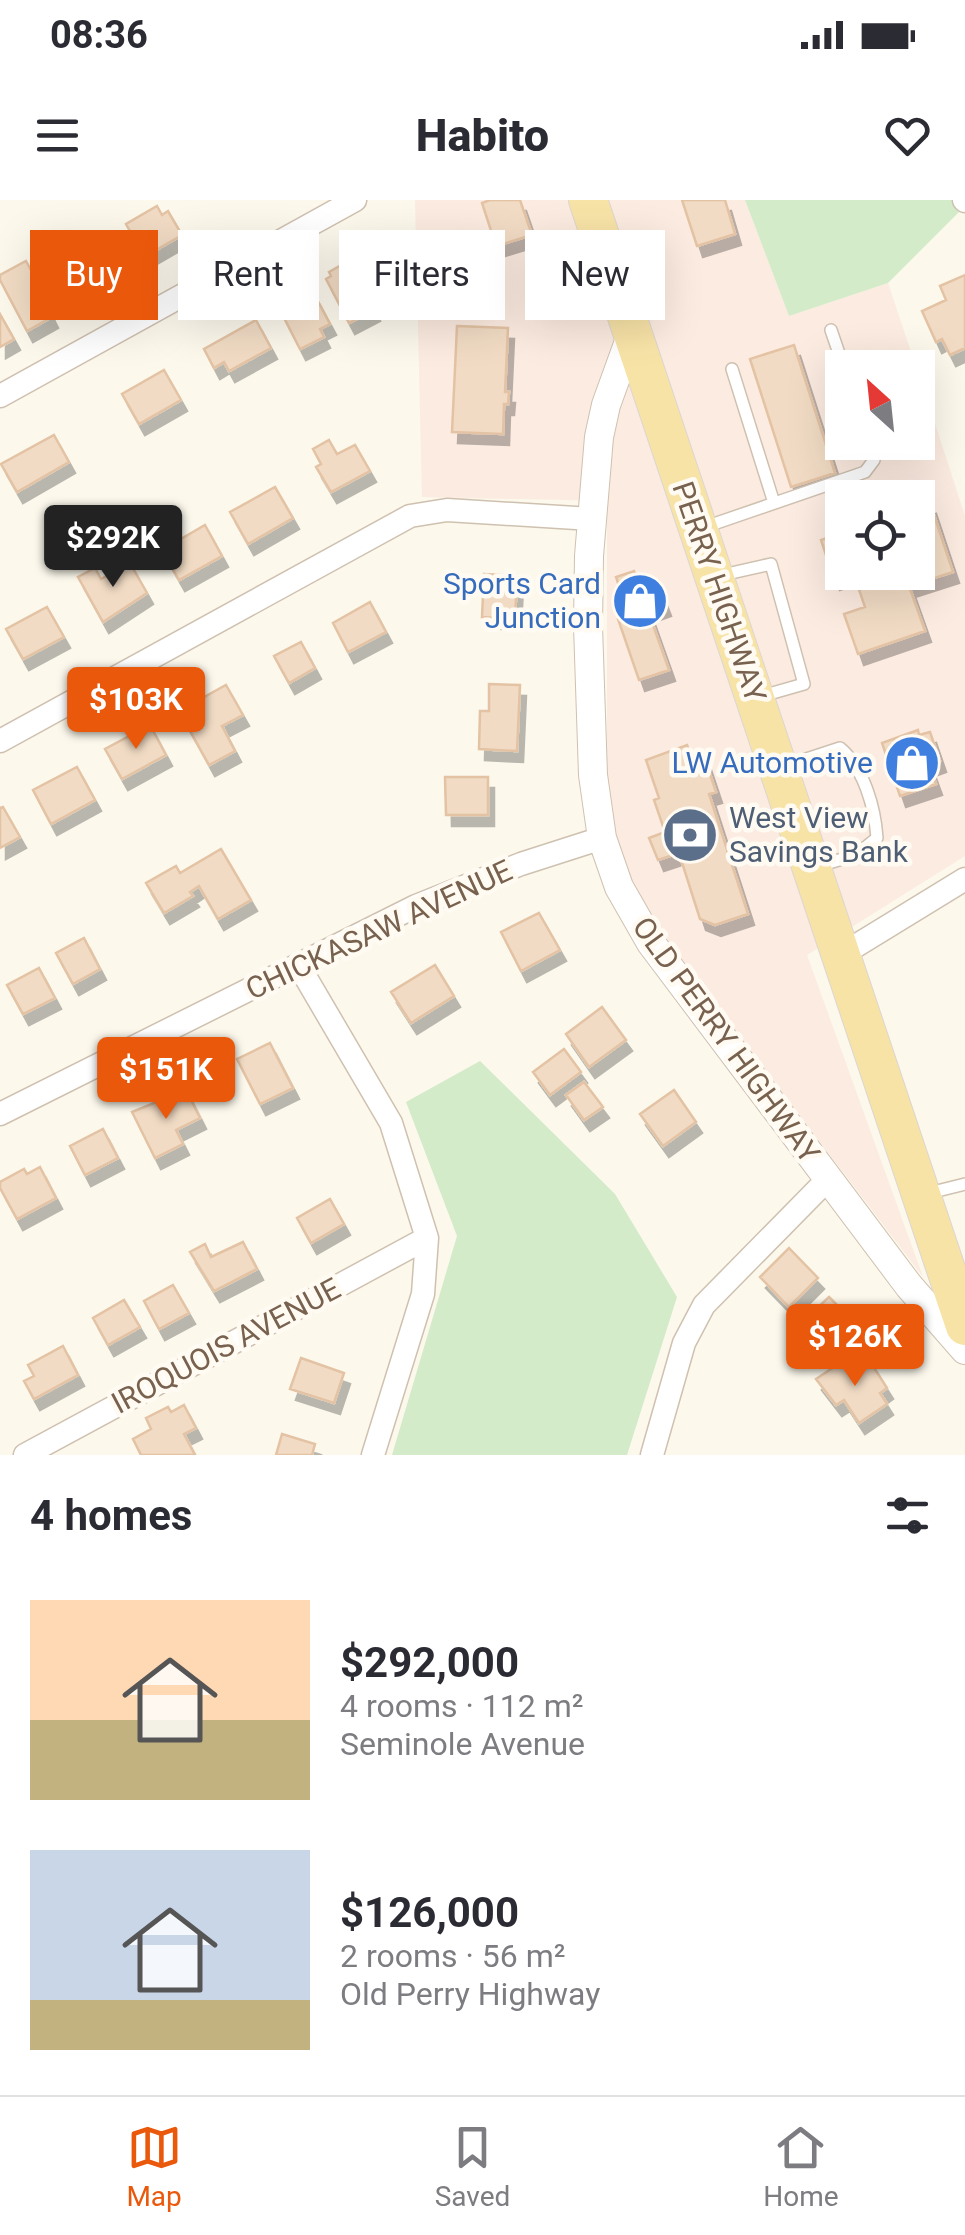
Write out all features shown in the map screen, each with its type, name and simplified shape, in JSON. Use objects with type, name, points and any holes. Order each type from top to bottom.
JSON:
[{"type":"main road","name":"PERRY HIGHWAY","points":[[588,200],[965,1326]]},
{"type":"street","points":[[0,396],[355,200]]},
{"type":"street","name":"OLD PERRY HIGHWAY","points":[[632,333],[602,421],[592,519],[588,626],[594,775],[602,838],[640,926],[909,1286],[965,1350]]},
{"type":"street","points":[[0,741],[410,516],[447,510],[592,519]]},
{"type":"street","name":"CHICKASAW AVENUE","points":[[0,1114],[450,891],[602,838]]},
{"type":"street","points":[[840,955],[965,879]]},
{"type":"street","points":[[299,966],[391,1123],[427,1238],[422,1294],[374,1455]]},
{"type":"street","points":[[652,1455],[684,1343],[704,1305],[828,1179]]},
{"type":"street","name":"IROQUOIS AVENUE","points":[[25,1455],[427,1238]]},
{"type":"lane","points":[[831,330],[838,350]]},
{"type":"lane","points":[[732,369],[774,504]]},
{"type":"lane","points":[[698,530],[865,472],[874,460]]},
{"type":"lane","points":[[714,578],[770,564],[804,684],[754,698]]},
{"type":"lane","points":[[778,768],[840,748],[851,757],[875,812],[877,838],[856,855],[811,868]]},
{"type":"lane","points":[[921,1194],[965,1184]]},
{"type":"shaded area","points":[[415,200],[745,200],[789,316],[888,283],[910,350],[825,350],[825,460],[935,460],[935,423],[965,516],[965,856],[807,955],[923,1277],[640,902],[620,855],[607,786],[607,501],[422,497],[418,320],[505,320],[505,230],[416,230]]},
{"type":"green space","points":[[745,200],[952,200],[959,212],[888,283],[789,316]]},
{"type":"green space","points":[[480,1061],[615,1194],[677,1297],[627,1455],[392,1455],[457,1236],[406,1102]]},
{"type":"building","points":[[520,200],[530,230],[525,230],[525,237],[505,243],[505,230],[491,230],[482,203]]},
{"type":"building","points":[[682,200],[725,200],[735,234],[697,246]]},
{"type":"building","points":[[157,206],[162,215],[168,211],[179,230],[178,237],[158,249],[158,230],[129,230],[126,224]]},
{"type":"building","points":[[26,261],[30,268],[30,320],[47,320],[27,331],[0,275]]},
{"type":"building","points":[[339,266],[339,304],[326,279],[331,276],[329,272]]},
{"type":"building","points":[[965,275],[965,348],[950,355],[942,339],[936,342],[922,311],[946,300],[940,286]]},
{"type":"building","points":[[319,303],[330,324],[320,329],[324,337],[300,349],[285,320],[319,320]]},
{"type":"building","points":[[0,314],[14,339],[0,347]]},
{"type":"building","points":[[256,320],[271,348],[229,371],[224,362],[214,368],[204,349]]},
{"type":"building","points":[[457,326],[508,328],[505,392],[509,392],[508,404],[504,404],[503,434],[452,432]]},
{"type":"building","points":[[794,345],[825,442],[825,460],[831,460],[835,473],[791,487],[750,359]]},
{"type":"building","points":[[164,370],[181,400],[139,424],[122,394]]},
{"type":"building","points":[[54,435],[69,462],[17,492],[1,464]]},
{"type":"building","points":[[329,440],[337,454],[355,445],[370,471],[331,492],[316,467],[321,464],[313,449]]},
{"type":"building","points":[[275,487],[293,518],[248,544],[230,512]]},
{"type":"building","points":[[935,518],[953,572],[935,578]]},
{"type":"building","points":[[205,525],[222,556],[179,580],[156,540],[173,529],[179,540]]},
{"type":"building","points":[[130,563],[147,593],[103,622],[78,577],[95,568],[101,579]]},
{"type":"building","points":[[634,571],[640,588],[656,582],[665,605],[648,611],[669,670],[639,680],[618,619],[629,615],[616,577]]},
{"type":"building","points":[[484,574],[517,576],[515,619],[482,617]]},
{"type":"building","points":[[859,590],[910,590],[925,631],[858,654],[844,614],[865,607]]},
{"type":"building","points":[[370,602],[386,632],[348,652],[333,623]]},
{"type":"building","points":[[47,607],[64,637],[23,659],[6,629]]},
{"type":"building","points":[[301,642],[315,668],[289,683],[274,656]]},
{"type":"building","points":[[489,684],[520,685],[517,751],[479,749],[480,711],[489,711]]},
{"type":"building","points":[[226,685],[243,715],[222,726],[235,751],[209,765],[179,711]]},
{"type":"building","points":[[150,725],[166,755],[122,779],[105,749]]},
{"type":"building","name":"LW Automotive","points":[[918,730],[919,735],[930,732],[940,761],[929,765],[936,784],[900,796],[882,743]]},
{"type":"building","name":"West View Savings Bank","points":[[687,745],[694,763],[705,759],[716,792],[709,794],[748,914],[715,925],[700,919],[679,853],[658,860],[649,838],[665,832],[646,760]]},
{"type":"building","points":[[77,767],[95,800],[51,824],[33,790]]},
{"type":"building","points":[[445,777],[488,777],[488,815],[446,815]]},
{"type":"building","points":[[3,807],[20,837],[0,848],[0,808]]},
{"type":"building","points":[[221,849],[251,900],[218,919],[199,886],[190,892],[193,896],[164,913],[146,883],[176,866],[180,873]]},
{"type":"building","points":[[539,913],[560,950],[521,971],[501,932]]},
{"type":"building","points":[[84,938],[100,969],[73,984],[56,953]]},
{"type":"building","points":[[435,965],[454,996],[411,1023],[391,992]]},
{"type":"building","points":[[39,968],[55,998],[23,1014],[7,985]]},
{"type":"building","points":[[602,1007],[626,1040],[589,1067],[566,1034]]},
{"type":"building","points":[[270,1043],[293,1088],[260,1104],[237,1059]]},
{"type":"building","points":[[564,1049],[581,1072],[550,1095],[533,1072]]},
{"type":"building","points":[[584,1082],[603,1107],[584,1120],[566,1095]]},
{"type":"building","points":[[186,1090],[200,1118],[176,1130],[183,1144],[155,1158],[132,1112]]},
{"type":"building","points":[[674,1090],[696,1122],[663,1146],[640,1114]]},
{"type":"building","points":[[103,1129],[118,1158],[85,1175],[70,1146]]},
{"type":"building","points":[[40,1167],[56,1198],[17,1219],[0,1182],[24,1169],[27,1174]]},
{"type":"building","points":[[330,1199],[344,1224],[311,1243],[297,1218]]},
{"type":"building","points":[[243,1242],[257,1269],[214,1291],[190,1252],[205,1244],[211,1257]]},
{"type":"building","points":[[789,1248],[818,1278],[789,1307],[760,1277]]},
{"type":"building","points":[[173,1285],[189,1313],[159,1329],[144,1301]]},
{"type":"building","points":[[829,1297],[851,1319],[818,1350],[797,1327]]},
{"type":"building","points":[[124,1300],[140,1327],[108,1345],[93,1318]]},
{"type":"building","points":[[63,1346],[78,1375],[34,1399],[24,1381],[34,1376],[28,1365]]},
{"type":"building","points":[[301,1358],[344,1373],[334,1403],[290,1389]]},
{"type":"building","points":[[843,1361],[852,1375],[871,1363],[887,1388],[880,1393],[887,1404],[859,1423],[844,1400],[836,1405],[816,1379]]},
{"type":"building","points":[[184,1405],[196,1428],[184,1434],[195,1455],[141,1455],[133,1439],[151,1429],[146,1418],[168,1407],[171,1412]]},
{"type":"building","points":[[282,1434],[315,1444],[312,1455],[276,1455]]},
{"type":"place","name":"Sports Card Junction","points":[[640,601]]},
{"type":"place","name":"LW Automotive","points":[[912,763]]},
{"type":"place","name":"West View Savings Bank","points":[[690,835]]}]
